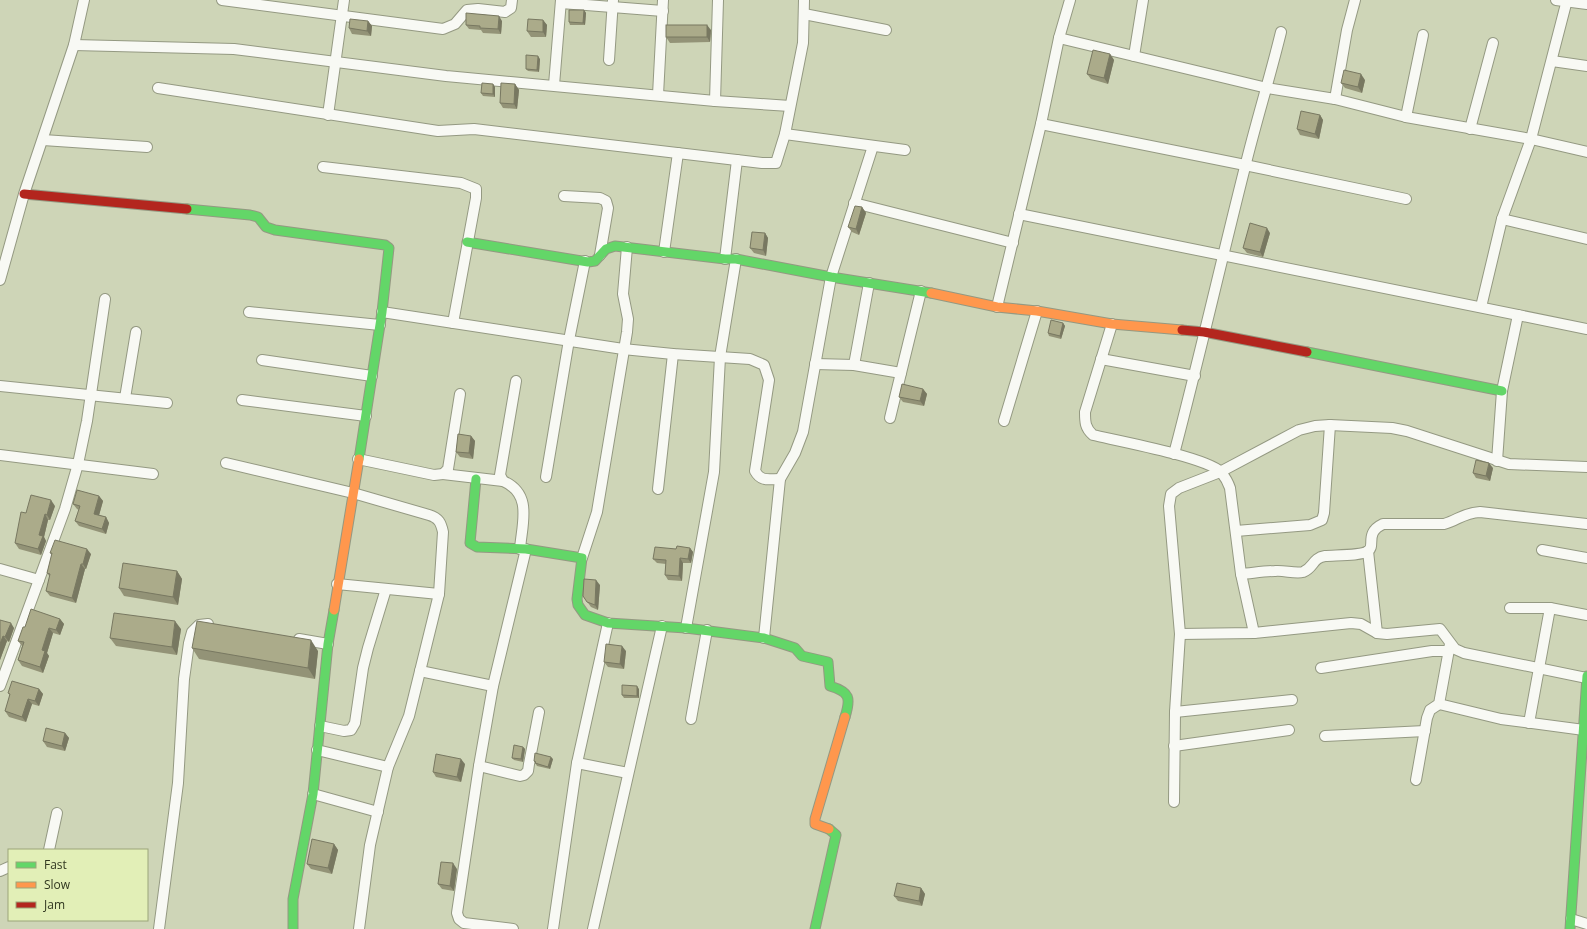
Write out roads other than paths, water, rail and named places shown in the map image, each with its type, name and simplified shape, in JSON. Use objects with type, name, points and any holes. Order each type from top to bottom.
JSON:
[{"type":"street","points":[[0,280],[24,194],[74,45],[84,0]]},
{"type":"street","points":[[222,0],[443,29],[455,24],[467,10],[478,9],[505,12],[511,8],[512,0]]},
{"type":"street","points":[[328,115],[344,0]]},
{"type":"street","points":[[658,95],[663,0]]},
{"type":"street","points":[[715,101],[718,0]]},
{"type":"street","points":[[158,88],[438,131],[474,129],[762,163],[776,163],[785,134],[804,42],[804,0]]},
{"type":"street","points":[[997,307],[1041,124],[1059,38],[1070,0]]},
{"type":"street","points":[[1134,56],[1143,0]]},
{"type":"street","points":[[1335,99],[1347,30],[1355,0]]},
{"type":"street","points":[[1481,307],[1502,219],[1531,139],[1552,61],[1563,1],[1587,4]]},
{"type":"street","points":[[554,85],[561,2],[613,4],[662,11]]},
{"type":"street","points":[[609,60],[613,4]]},
{"type":"street","points":[[804,14],[886,30]]},
{"type":"street","points":[[1174,454],[1195,376],[1204,332],[1245,165],[1267,88],[1280,32]]},
{"type":"street","points":[[1406,117],[1423,35]]},
{"type":"street","points":[[1059,38],[1267,88],[1335,99],[1406,117],[1531,139],[1587,152]]},
{"type":"street","points":[[1470,129],[1493,43]]},
{"type":"street","points":[[74,45],[234,49],[446,76],[715,101],[790,106]]},
{"type":"street","points":[[1552,61],[1587,66]]},
{"type":"street","points":[[1041,124],[1406,199]]},
{"type":"street","points":[[785,134],[905,150]]},
{"type":"street","points":[[42,140],[147,147]]},
{"type":"street","points":[[764,638],[780,479],[795,453],[803,432],[831,277],[873,146]]},
{"type":"street","points":[[664,252],[678,153]]},
{"type":"street","points":[[725,259],[737,160]]},
{"type":"street","points":[[323,167],[461,183],[476,189],[476,198],[453,322]]},
{"type":"street","points":[[24,194],[250,215],[258,217],[266,227],[275,230],[385,245],[389,248],[382,312],[366,416],[328,644],[312,794],[293,899],[293,929]]},
{"type":"street","points":[[564,196],[600,198],[606,201],[608,208],[600,256]]},
{"type":"street","points":[[854,203],[1013,243]]},
{"type":"street","points":[[1019,214],[1587,329]]},
{"type":"street","points":[[1502,219],[1587,239]]},
{"type":"street","points":[[467,242],[586,261],[595,261],[606,248],[615,246],[736,259],[831,277],[921,291],[997,307],[1037,311],[1112,324],[1204,332],[1502,391]]},
{"type":"street","points":[[627,247],[623,294],[628,319],[598,512],[582,558],[577,599],[578,605],[585,615],[608,623],[707,630],[764,638],[795,648],[802,656],[828,662],[830,669],[830,686],[845,691],[849,704],[815,819],[815,824],[819,827],[832,830],[836,835],[815,929]]},
{"type":"street","points":[[686,628],[714,472],[720,357],[736,259]]},
{"type":"street","points":[[546,477],[569,340],[586,261]]},
{"type":"street","points":[[854,364],[868,283]]},
{"type":"street","points":[[890,418],[921,291]]},
{"type":"street","points":[[0,686],[65,509],[78,464],[87,421],[105,299]]},
{"type":"street","points":[[1004,420],[1037,311]]},
{"type":"street","points":[[249,312],[380,325]]},
{"type":"street","points":[[382,312],[623,349],[750,359],[764,364],[769,380],[755,471],[762,479],[780,479]]},
{"type":"street","points":[[1497,461],[1502,391],[1518,315]]},
{"type":"street","points":[[1112,324],[1085,412],[1087,429],[1093,435],[1203,462],[1220,472],[1227,480],[1230,488],[1241,574],[1254,633]]},
{"type":"street","points":[[125,398],[136,332]]},
{"type":"street","points":[[658,489],[673,354]]},
{"type":"street","points":[[1101,359],[1195,376]]},
{"type":"street","points":[[262,360],[372,376]]},
{"type":"street","points":[[815,364],[854,364],[901,373]]},
{"type":"street","points":[[503,481],[500,475],[500,467],[516,381]]},
{"type":"street","points":[[0,386],[167,403]]},
{"type":"street","points":[[443,474],[448,469],[460,394]]},
{"type":"street","points":[[242,400],[366,416]]},
{"type":"street","points":[[1236,531],[1310,524],[1322,520],[1324,513],[1330,425]]},
{"type":"street","points":[[1174,802],[1175,712],[1180,634],[1169,506],[1171,494],[1179,488],[1220,472],[1299,430],[1315,426],[1330,425],[1392,428],[1407,431],[1497,461],[1521,464],[1587,466]]},
{"type":"street","points":[[0,455],[153,474]]},
{"type":"street","points":[[358,459],[434,475],[443,474],[503,481],[518,491],[522,499],[524,510],[523,549],[493,686],[479,766],[457,913],[459,919],[464,923],[513,929]]},
{"type":"street","points":[[226,463],[353,493],[437,518],[441,524],[443,532],[439,594],[409,716],[388,767],[370,845],[359,929]]},
{"type":"street","points":[[476,479],[470,543],[477,547],[523,549],[582,558]]},
{"type":"street","points":[[1377,633],[1368,551],[1371,547],[1372,534],[1375,528],[1383,524],[1444,524],[1453,522],[1462,516],[1471,513],[1480,512],[1587,524]]},
{"type":"street","points":[[1542,550],[1587,558]]},
{"type":"street","points":[[1241,574],[1276,570],[1303,572],[1310,568],[1315,559],[1323,556],[1368,551]]},
{"type":"street","points":[[0,570],[39,580]]},
{"type":"street","points":[[337,584],[439,594]]},
{"type":"street","points":[[320,726],[351,730],[355,723],[363,668],[386,589]]},
{"type":"street","points":[[1510,608],[1550,608],[1587,615]]},
{"type":"street","points":[[1529,722],[1550,608]]},
{"type":"street","points":[[553,929],[577,763],[608,623]]},
{"type":"street","points":[[1180,634],[1254,633],[1351,623],[1361,624],[1377,633],[1387,634],[1440,629],[1450,647],[1464,653],[1587,677],[1584,730],[1584,767],[1570,924],[1587,924]]},
{"type":"street","points":[[159,929],[178,783],[184,679],[188,643],[192,632],[199,625],[216,625]]},
{"type":"street","points":[[593,929],[662,626]]},
{"type":"street","points":[[691,719],[707,630]]},
{"type":"street","points":[[291,638],[328,644]]},
{"type":"street","points":[[1321,668],[1450,647]]},
{"type":"street","points":[[1416,780],[1430,710],[1439,704],[1450,647]]},
{"type":"street","points":[[420,671],[493,686]]},
{"type":"street","points":[[1175,712],[1292,700]]},
{"type":"street","points":[[1439,704],[1501,719],[1584,730]]},
{"type":"street","points":[[479,766],[520,776],[524,775],[528,771],[539,712]]},
{"type":"street","points":[[1174,746],[1289,730]]},
{"type":"street","points":[[1325,736],[1425,732]]},
{"type":"street","points":[[317,750],[388,767]]},
{"type":"street","points":[[577,763],[628,773]]},
{"type":"street","points":[[312,794],[378,812]]},
{"type":"street","points":[[49,849],[57,813]]}]
